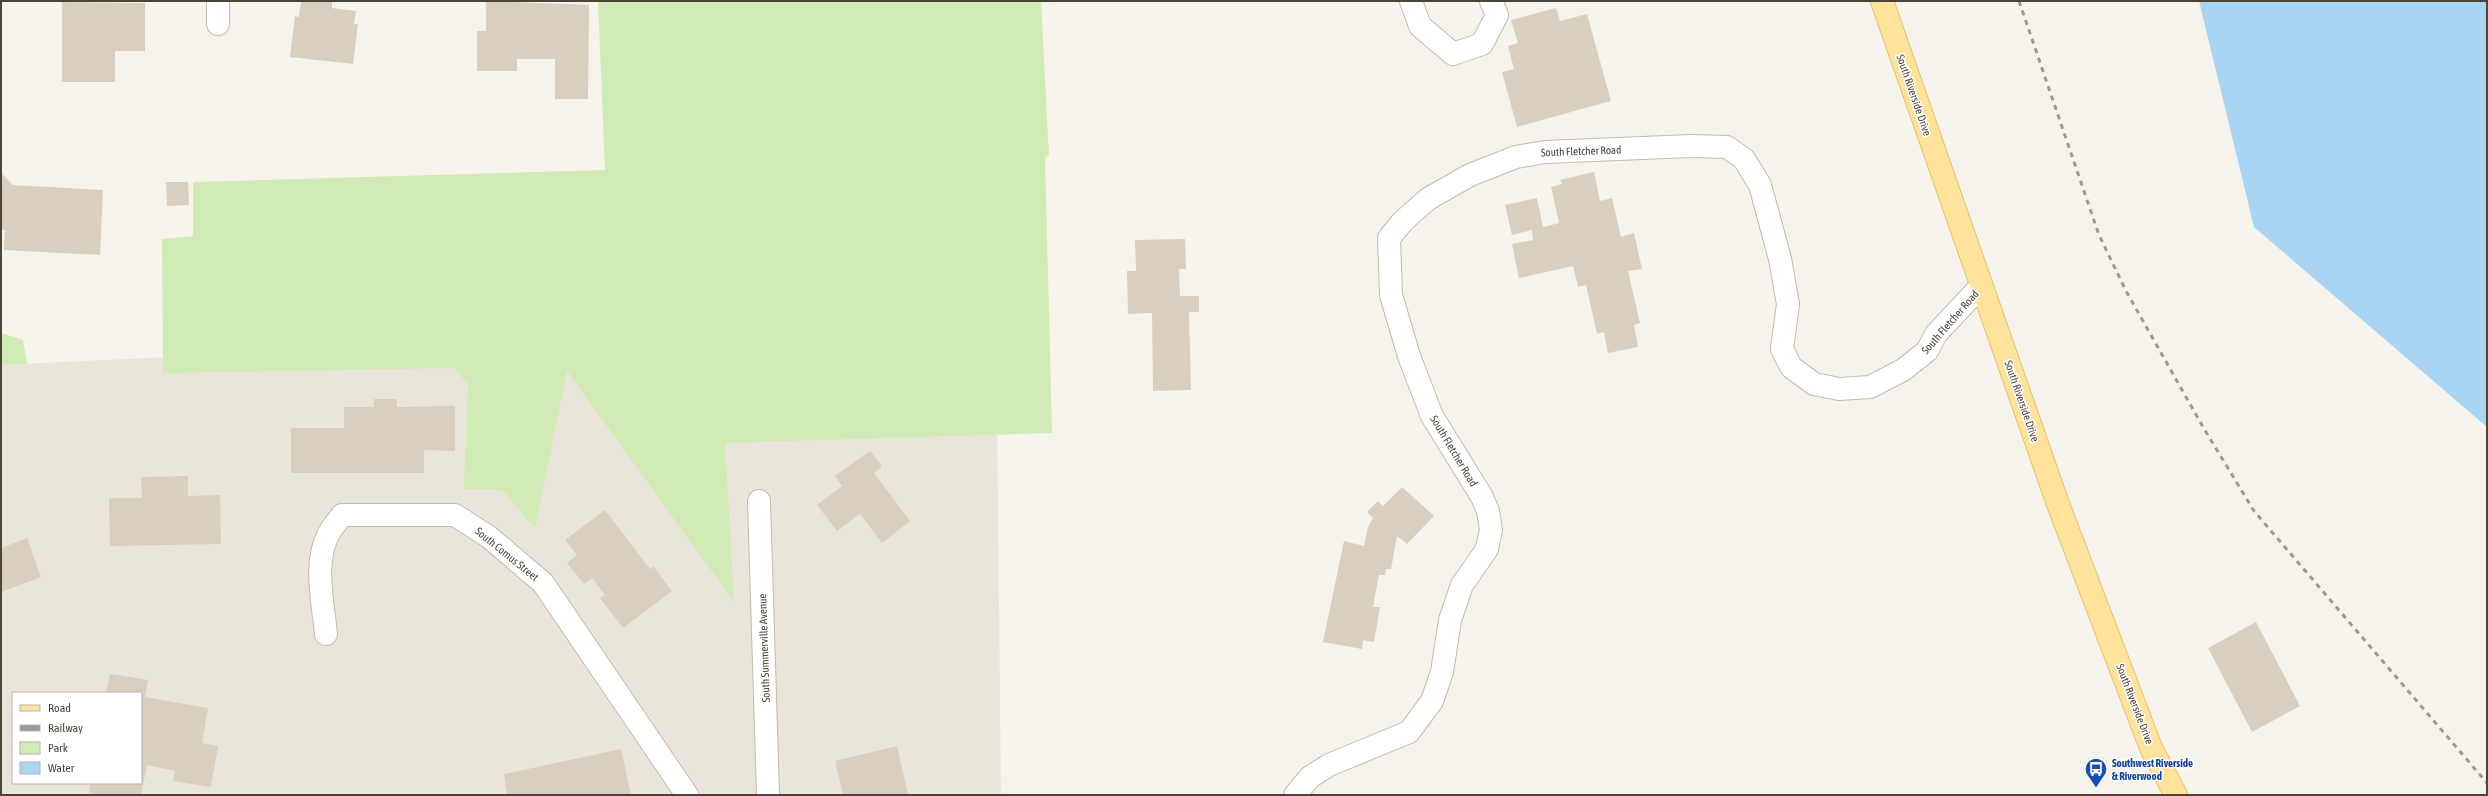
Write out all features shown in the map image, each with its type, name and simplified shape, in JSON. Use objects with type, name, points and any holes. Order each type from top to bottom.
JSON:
[{"type":"main road","name":"South Riverside Drive","points":[[1882,1],[2058,504],[2151,748],[2176,795]]},
{"type":"street","points":[[218,1],[218,24]]},
{"type":"street","points":[[1411,1],[1420,26],[1453,54],[1482,44],[1497,15],[1491,1]]},
{"type":"street","name":"South Fletcher Road","points":[[1295,795],[1310,777],[1329,765],[1410,732],[1432,701],[1442,672],[1450,620],[1462,585],[1487,549],[1491,530],[1488,511],[1482,497],[1432,416],[1410,356],[1391,295],[1390,238],[1403,221],[1428,199],[1470,175],[1516,157],[1545,152],[1691,146],[1727,147],[1744,159],[1760,185],[1780,259],[1788,304],[1782,350],[1791,367],[1814,384],[1839,389],[1870,387],[1903,370],[1927,351],[1936,334],[1981,286]]},
{"type":"street","name":"South Summerville Avenue","points":[[759,501],[768,795]]},
{"type":"street","name":"South Comus Street","points":[[326,634],[321,588],[322,556],[328,533],[342,515],[455,515],[490,537],[543,583],[686,795]]},
{"type":"shaded area","points":[[996,317],[1001,795],[1,795],[1,365]]},
{"type":"green space","points":[[598,1],[1041,1],[1049,156],[1045,157],[1052,433],[725,443],[734,602],[567,371],[535,528],[502,490],[464,489],[468,384],[454,368],[163,373],[162,239],[193,236],[193,182],[605,170]]},
{"type":"green space","points":[[1,333],[23,340],[27,364],[1,365]]},
{"type":"water","points":[[2199,1],[2487,1],[2487,427],[2254,227]]},
{"type":"building","points":[[301,1],[332,1],[332,8],[356,11],[354,24],[358,24],[353,64],[290,57],[295,16],[299,17]]},
{"type":"building","points":[[486,1],[589,5],[588,99],[555,99],[555,59],[517,59],[517,71],[477,71],[477,31],[486,31]]},
{"type":"building","points":[[62,2],[145,3],[145,51],[115,51],[115,82],[62,82]]},
{"type":"building","points":[[1556,8],[1560,21],[1587,14],[1611,101],[1517,127],[1502,72],[1514,69],[1508,46],[1518,43],[1511,20]]},
{"type":"building","points":[[1594,172],[1600,201],[1612,198],[1621,237],[1634,233],[1642,269],[1628,271],[1640,323],[1634,325],[1638,347],[1608,353],[1604,332],[1597,334],[1586,285],[1578,287],[1573,266],[1519,278],[1512,244],[1533,240],[1532,230],[1512,235],[1505,205],[1537,198],[1543,227],[1559,223],[1551,187],[1562,184],[1560,180]]},
{"type":"building","points":[[1,173],[13,185],[103,190],[100,255],[4,250],[5,230],[1,230]]},
{"type":"building","points":[[166,182],[188,182],[189,205],[167,206]]},
{"type":"building","points":[[1185,239],[1186,269],[1179,269],[1180,296],[1199,296],[1199,312],[1189,312],[1191,390],[1153,391],[1152,313],[1128,314],[1127,271],[1136,271],[1135,240]]},
{"type":"building","points":[[374,399],[397,399],[397,407],[455,406],[455,451],[424,450],[424,473],[291,473],[291,428],[344,428],[344,407],[374,407]]},
{"type":"building","points":[[870,451],[882,466],[874,473],[910,521],[882,543],[860,514],[837,531],[817,505],[842,486],[835,476]]},
{"type":"building","points":[[188,476],[188,496],[220,495],[221,544],[110,546],[109,498],[142,498],[141,477]]},
{"type":"building","points":[[1402,487],[1434,516],[1407,544],[1397,536],[1391,569],[1386,569],[1385,575],[1379,575],[1373,607],[1380,607],[1374,642],[1363,640],[1362,649],[1323,642],[1344,541],[1364,546],[1368,527],[1373,518],[1367,512],[1378,501],[1383,506]]},
{"type":"building","points":[[605,510],[650,569],[653,566],[672,591],[623,628],[600,598],[605,595],[592,578],[584,584],[567,563],[577,555],[565,540]]},
{"type":"building","points":[[27,538],[41,577],[1,592],[1,548]]},
{"type":"building","points":[[2256,622],[2300,706],[2252,732],[2208,648]]},
{"type":"building","points":[[110,674],[148,680],[145,697],[208,708],[202,743],[218,746],[211,787],[173,781],[175,771],[147,765],[141,795],[101,795],[89,793],[90,784],[142,784],[142,692],[106,692]]},
{"type":"building","points":[[897,746],[908,795],[843,795],[835,761]]},
{"type":"building","points":[[621,749],[631,795],[507,795],[504,774]]},
{"type":"railway","points":[[2019,1],[2099,235],[2126,291],[2203,427],[2254,511],[2487,783]]},
{"type":"place","name":"Southwest Riverside & Riverwood","points":[[2096,788]]}]
